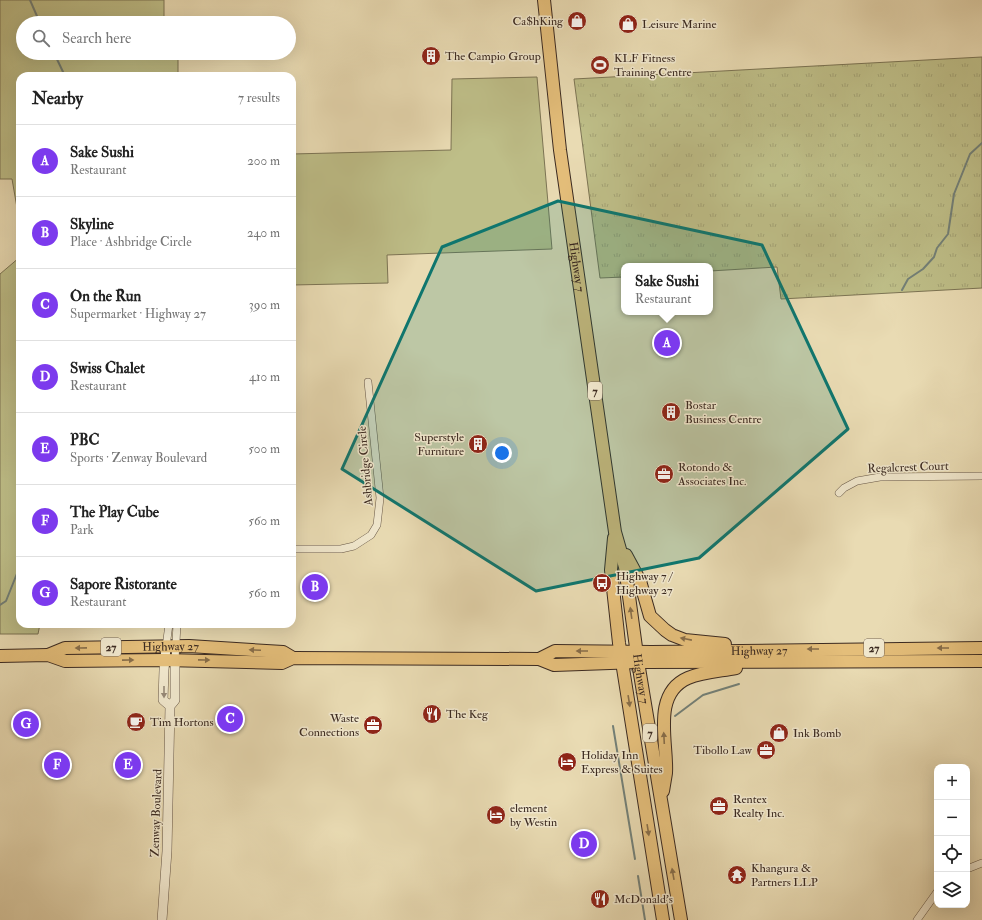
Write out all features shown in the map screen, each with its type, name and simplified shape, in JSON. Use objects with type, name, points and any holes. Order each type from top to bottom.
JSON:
[{"type":"main road","name":"Highway 7","points":[[544,0],[560,150],[615,532],[625,567],[637,657],[681,920]]},
{"type":"main road","name":"Highway 7","points":[[615,532],[611,570],[622,657],[663,920]]},
{"type":"main road","points":[[615,532],[640,581],[650,616],[672,635],[685,640],[766,649]]},
{"type":"main road","name":"Highway 27","points":[[48,655],[65,648],[171,647],[283,652],[293,658]]},
{"type":"main road","name":"Highway 27","points":[[637,657],[766,649],[982,648]]},
{"type":"main road","name":"Highway 27","points":[[0,656],[48,655],[65,661],[170,660],[282,662],[293,658],[538,659],[554,665],[622,657],[767,662],[982,661]]},
{"type":"main road","points":[[661,804],[666,772],[663,723],[664,710],[668,698],[687,678],[767,662]]},
{"type":"street","name":"Ashbridge Circle","points":[[296,549],[348,548],[367,538],[377,525],[380,498],[368,382]]},
{"type":"street","name":"Regalcrest Court","points":[[839,493],[857,480],[880,477],[982,476]]},
{"type":"street","points":[[169,628],[171,647]]},
{"type":"street","points":[[171,647],[176,628]]},
{"type":"street","name":"Zenway Boulevard","points":[[162,920],[167,844],[170,706],[163,700],[171,647]]},
{"type":"street","points":[[970,869],[982,863]]},
{"type":"street","points":[[917,920],[934,896]]},
{"type":"highlighted area","points":[[558,201],[762,245],[848,429],[699,558],[536,591],[342,469],[442,247]]},
{"type":"green space","points":[[0,0],[164,0],[164,16],[16,16],[16,60],[178,60],[178,72],[16,72],[16,202],[12,179],[0,179]]},
{"type":"green space","points":[[982,57],[982,288],[781,299],[777,267],[713,271],[713,263],[621,263],[621,277],[600,278],[574,79]]},
{"type":"green space","points":[[537,77],[552,249],[387,255],[388,283],[296,285],[296,154],[451,150],[452,79]]},
{"type":"green space","points":[[16,260],[16,628],[39,628],[38,634],[0,634],[0,274]]},
{"type":"waterway","points":[[30,0],[37,16]]},
{"type":"waterway","points":[[57,60],[63,72]]},
{"type":"waterway","points":[[902,290],[908,279],[923,269],[934,257],[937,248],[948,234],[954,194],[970,154],[982,143]]},
{"type":"waterway","points":[[0,605],[6,601],[16,576]]},
{"type":"waterway","points":[[675,716],[703,695],[739,684]]},
{"type":"waterway","points":[[613,726],[635,859]]},
{"type":"waterway","points":[[638,876],[645,920]]},
{"type":"place","name":"Ca$hKing","points":[[577,21]]},
{"type":"place","name":"Leisure Marine","points":[[628,24]]},
{"type":"place","name":"The Campio Group","points":[[431,56]]},
{"type":"place","name":"KLF Fitness Training Centre","points":[[600,65]]},
{"type":"place","name":"Sake Sushi","points":[[667,343]]},
{"type":"place","name":"Bostar Business Centre","points":[[671,412]]},
{"type":"place","name":"Superstyle Furniture","points":[[478,444]]},
{"type":"place","name":"Rotondo & Associates Inc.","points":[[664,474]]},
{"type":"place","name":"Highway 7 / Highway 27","points":[[602,583]]},
{"type":"place","name":"Skyline","points":[[315,587]]},
{"type":"place","name":"The Keg","points":[[432,714]]},
{"type":"place","name":"On the Run","points":[[230,719]]},
{"type":"place","name":"Tim Hortons","points":[[136,722]]},
{"type":"place","name":"Sapore Ristorante","points":[[26,724]]},
{"type":"place","name":"Waste Connections","points":[[373,725]]},
{"type":"place","name":"Ink Bomb","points":[[779,733]]},
{"type":"place","name":"Tibollo Law","points":[[766,750]]},
{"type":"place","name":"Holiday Inn Express & Suites","points":[[567,762]]},
{"type":"place","name":"The Play Cube","points":[[57,765]]},
{"type":"place","name":"PBC","points":[[128,765]]},
{"type":"place","name":"Rentex Realty Inc.","points":[[719,806]]},
{"type":"place","name":"element by Westin","points":[[496,815]]},
{"type":"place","name":"Swiss Chalet","points":[[584,844]]},
{"type":"place","name":"Khangura & Partners LLP","points":[[737,875]]},
{"type":"place","name":"McDonald's","points":[[600,899]]}]
